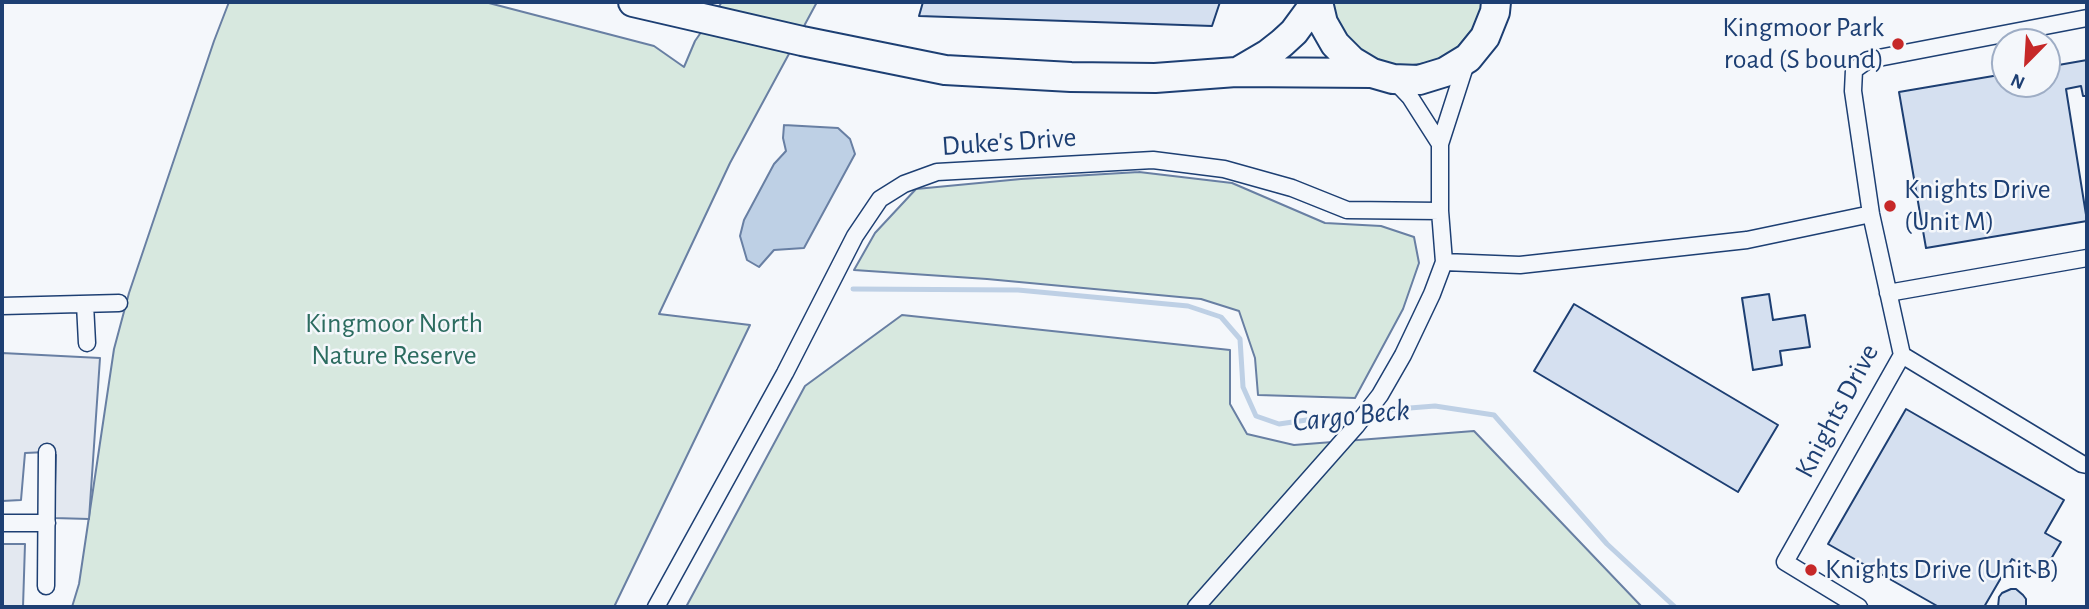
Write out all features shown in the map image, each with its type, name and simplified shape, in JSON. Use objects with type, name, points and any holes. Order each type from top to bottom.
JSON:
[{"type":"highway","points":[[1236,72],[1282,43],[1317,2]]},
{"type":"highway","points":[[1317,2],[1323,23],[1335,44],[1352,61],[1382,76]]},
{"type":"highway","points":[[645,5],[945,70],[1072,77],[1155,78],[1236,72],[1382,76],[1419,80],[1445,72],[1468,58],[1485,37],[1496,2]]},
{"type":"street","name":"Knights Drive","points":[[1859,607],[1785,562],[1902,355],[1871,214],[1853,91],[1854,69],[1868,60],[2087,18]]},
{"type":"street","points":[[1196,607],[1380,396],[1421,319],[1444,262],[1440,211],[1440,144],[1468,58]]},
{"type":"street","points":[[1382,76],[1410,97],[1440,144]]},
{"type":"street","name":"Duke's Drive","points":[[656,607],[785,373],[855,236],[880,199],[904,184],[937,172],[1153,160],[1224,169],[1292,188],[1347,209],[1440,211]]},
{"type":"street","points":[[1444,262],[1520,265],[1747,240],[1871,214]]},
{"type":"street","points":[[1888,293],[2087,258]]},
{"type":"street","points":[[2,306],[119,303]]},
{"type":"street","points":[[85,304],[87,343]]},
{"type":"street","points":[[1902,355],[2087,465]]},
{"type":"street","points":[[46,586],[47,452]]},
{"type":"street","points":[[2,523],[47,523]]},
{"type":"green space","name":"Kingmoor North Nature Reserve","points":[[229,2],[485,2],[654,46],[684,67],[695,41],[722,2],[817,2],[730,163],[659,314],[750,325],[614,607],[72,607],[79,584],[114,349],[129,293]]},
{"type":"green space","points":[[1331,2],[1483,2],[1475,26],[1457,48],[1433,62],[1406,66],[1392,65],[1365,54],[1344,34],[1336,21]]},
{"type":"green space","points":[[1139,172],[1232,183],[1325,223],[1381,226],[1414,237],[1419,263],[1403,309],[1355,398],[1258,395],[1255,358],[1239,311],[1201,299],[987,279],[854,270],[875,233],[916,189]]},
{"type":"green space","points":[[902,315],[1230,350],[1230,404],[1247,434],[1294,445],[1474,431],[1642,607],[686,607],[805,386]]},
{"type":"shaded area","points":[[2,353],[100,358],[89,519],[54,518],[56,455],[47,452],[25,453],[21,500],[2,501]]},
{"type":"shaded area","points":[[2,544],[25,544],[23,607],[2,607]]},
{"type":"water","points":[[784,125],[838,128],[850,139],[855,154],[804,248],[774,250],[759,267],[747,260],[740,236],[744,220],[774,164],[786,151]]},
{"type":"building","points":[[923,2],[1220,2],[1212,26],[919,16]]},
{"type":"building","points":[[2087,60],[2087,96],[2083,96],[2081,86],[2066,89],[2087,221],[1926,248],[1899,92],[1991,76],[1991,98],[2061,98],[2061,65]]},
{"type":"building","points":[[1769,294],[1773,320],[1805,315],[1810,347],[1780,351],[1782,365],[1753,370],[1742,298]]},
{"type":"building","points":[[1574,304],[1778,425],[1738,492],[1534,371]]},
{"type":"building","points":[[1906,409],[2064,500],[2045,533],[2061,542],[2041,576],[2012,559],[1984,607],[1939,607],[1828,544]]},
{"type":"building","points":[[2011,589],[2016,589],[2023,595],[2026,607],[1998,607],[1999,597]]},
{"type":"waterway","name":"Cargo Beck","points":[[853,289],[1018,290],[1188,306],[1221,317],[1240,339],[1243,387],[1256,416],[1279,424],[1362,412]]},
{"type":"waterway","name":"Cargo Beck","points":[[1372,411],[1435,406],[1494,415],[1607,544],[1675,607]]},
{"type":"place","name":"Kingmoor Park road (S bound)","points":[[1898,44]]},
{"type":"place","name":"Knights Drive (Unit M)","points":[[1890,206]]},
{"type":"place","name":"Knights Drive (Unit B)","points":[[1811,570]]}]
